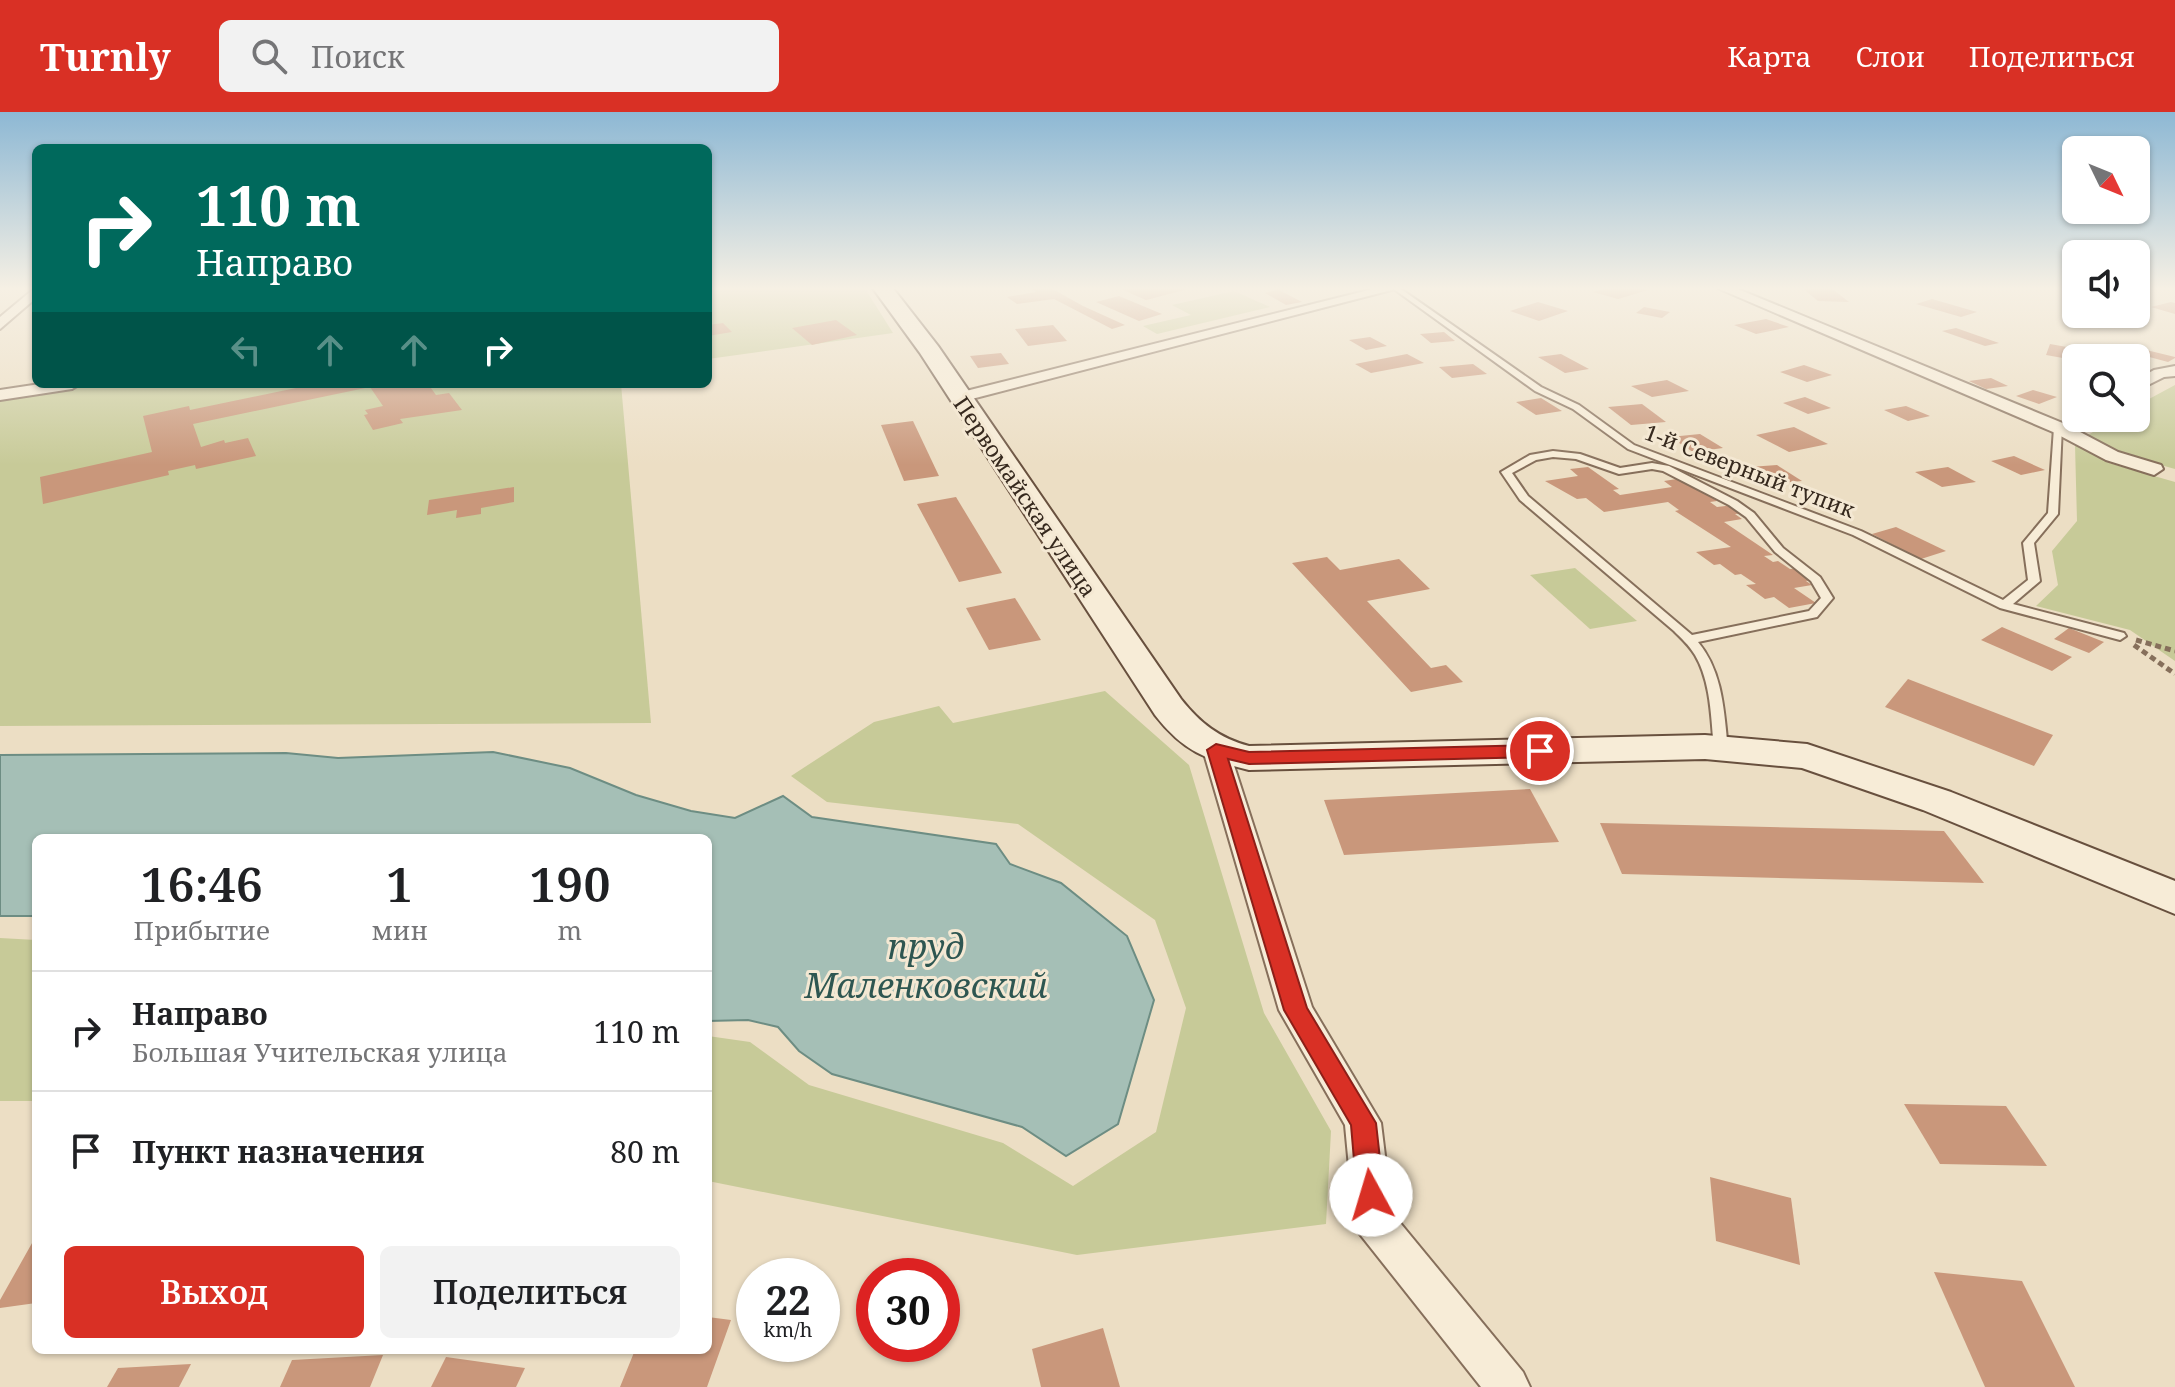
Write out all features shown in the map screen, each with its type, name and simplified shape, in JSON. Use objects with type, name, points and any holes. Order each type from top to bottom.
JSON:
[{"type":"main road","name":"Первомайская улица","points":[[924,346],[1168,707],[1189,734],[1216,750]]},
{"type":"main road","points":[[1216,750],[1249,758],[1721,749],[1807,756],[1952,806],[2175,898]]},
{"type":"street","points":[[960,397],[1160,346]]},
{"type":"street","points":[[1864,346],[2059,428],[2112,456],[2154,469]]},
{"type":"street","points":[[2150,378],[2175,371]]},
{"type":"street","points":[[0,395],[46,388]]},
{"type":"street","points":[[1216,750],[1296,1010],[1363,1123],[1373,1220],[1508,1387]]},
{"type":"lane","name":"1-й Северный тупик","points":[[1478,346],[1538,389],[1576,407],[1631,447],[1857,533],[2004,605],[2120,636]]},
{"type":"lane","points":[[2004,605],[2034,581],[2028,543],[2053,514],[2059,428]]},
{"type":"lane","points":[[1688,640],[1813,614],[1827,598],[1816,579],[1779,550],[1750,515],[1666,468],[1652,466],[1619,471],[1577,456],[1553,454],[1533,457],[1506,472],[1524,498],[1688,640],[1700,654],[1716,699],[1721,749]]},
{"type":"path","points":[[2120,636],[2175,651]]},
{"type":"path","points":[[2120,636],[2175,674]]},
{"type":"green space","points":[[712,346],[797,346],[712,358]]},
{"type":"green space","points":[[2175,385],[2175,469],[2122,454],[2088,435],[2093,432],[2150,432],[2150,398]]},
{"type":"green space","points":[[70,388],[621,388],[651,723],[0,726],[0,399]]},
{"type":"green space","points":[[2075,445],[2109,463],[2175,482],[2175,661],[2130,630],[2036,606],[2058,585],[2052,551],[2077,521]]},
{"type":"green space","points":[[1575,568],[1637,621],[1590,629],[1530,575]]},
{"type":"green space","points":[[1105,691],[1189,765],[1264,1013],[1331,1131],[1326,1224],[1077,1255],[712,1182],[712,1037],[750,1042],[809,1085],[1003,1143],[1073,1186],[1156,1132],[1186,1008],[1155,920],[1018,824],[827,802],[791,776],[874,722],[939,706],[953,723]]},
{"type":"green space","points":[[0,938],[32,940],[32,1101],[0,1101]]},
{"type":"water","name":"пруд Маленковский","points":[[493,752],[570,768],[636,795],[691,811],[735,818],[783,796],[812,817],[996,844],[1010,864],[1061,883],[1127,936],[1154,1000],[1118,1124],[1066,1156],[1022,1127],[832,1074],[799,1051],[778,1027],[748,1020],[712,1021],[712,834],[32,834],[32,916],[0,916],[0,755],[286,753],[338,758]]},
{"type":"building","points":[[1360,346],[1384,346],[1366,350]]},
{"type":"building","points":[[2049,346],[2062,346],[2062,358],[2046,355]]},
{"type":"building","points":[[2150,351],[2175,357],[2168,362],[2150,357]]},
{"type":"building","points":[[1001,353],[1009,364],[978,368],[970,356]]},
{"type":"building","points":[[1407,354],[1424,363],[1371,373],[1355,364]]},
{"type":"building","points":[[1561,354],[1589,369],[1565,373],[1538,357]]},
{"type":"building","points":[[1473,364],[1487,374],[1452,378],[1439,367]]},
{"type":"building","points":[[1804,365],[1832,375],[1807,382],[1780,372]]},
{"type":"building","points":[[1991,378],[2008,386],[1986,389],[1969,381]]},
{"type":"building","points":[[1667,380],[1689,391],[1652,397],[1631,386]]},
{"type":"building","points":[[296,388],[365,388],[193,424],[201,447],[224,440],[225,443],[248,438],[256,456],[196,469],[195,465],[168,471],[169,475],[43,504],[40,477],[152,452],[143,416],[189,406],[190,410]]},
{"type":"building","points":[[371,388],[431,388],[436,395],[449,393],[462,410],[400,419],[403,423],[373,430],[364,415],[368,414],[365,410],[383,406]]},
{"type":"building","points":[[2033,390],[2057,397],[2039,404],[2016,396]]},
{"type":"building","points":[[1805,397],[1831,408],[1808,414],[1783,403]]},
{"type":"building","points":[[1541,398],[1562,411],[1536,415],[1516,402]]},
{"type":"building","points":[[1642,404],[1666,422],[1631,425],[1608,407]]},
{"type":"building","points":[[1906,406],[1930,416],[1908,421],[1884,410]]},
{"type":"building","points":[[913,421],[939,476],[904,481],[881,425]]},
{"type":"building","points":[[1794,427],[1828,444],[1789,452],[1756,435]]},
{"type":"building","points":[[1700,434],[1723,448],[1693,452],[1670,437]]},
{"type":"building","points":[[2014,456],[2045,470],[2021,475],[1991,461]]},
{"type":"building","points":[[1777,465],[1802,481],[1759,485],[1736,468]]},
{"type":"building","points":[[1588,467],[1619,489],[1613,490],[1620,495],[1672,487],[1664,481],[1683,478],[1717,501],[1710,502],[1717,507],[1734,505],[1746,513],[1735,514],[1742,519],[1724,522],[1773,555],[1764,556],[1773,562],[1778,561],[1790,569],[1799,568],[1815,579],[1806,581],[1812,585],[1794,588],[1816,603],[1789,608],[1774,597],[1765,599],[1746,585],[1756,584],[1741,574],[1735,575],[1720,564],[1714,565],[1696,552],[1731,547],[1675,511],[1679,510],[1668,502],[1604,512],[1586,498],[1577,499],[1545,481],[1578,476],[1570,469]]},
{"type":"building","points":[[1948,467],[1976,482],[1942,487],[1915,472]]},
{"type":"building","points":[[514,487],[514,502],[481,508],[481,514],[456,518],[457,510],[427,515],[429,500]]},
{"type":"building","points":[[956,497],[1002,573],[959,582],[917,504]]},
{"type":"building","points":[[1896,527],[1946,551],[1921,559],[1872,534]]},
{"type":"building","points":[[1327,557],[1340,570],[1399,559],[1430,589],[1367,601],[1431,668],[1446,665],[1463,682],[1411,692],[1292,563]]},
{"type":"building","points":[[1015,598],[1041,640],[989,650],[966,608]]},
{"type":"building","points":[[2002,627],[2072,657],[2052,671],[1981,640]]},
{"type":"building","points":[[2069,628],[2104,642],[2089,653],[2054,639]]},
{"type":"building","points":[[1908,679],[2053,735],[2034,766],[1885,707]]},
{"type":"building","points":[[1530,789],[1559,842],[1344,855],[1324,800]]},
{"type":"building","points":[[1600,823],[1944,831],[1984,883],[1622,874]]},
{"type":"building","points":[[1904,1104],[2006,1106],[2047,1166],[1940,1164]]},
{"type":"building","points":[[1710,1177],[1791,1198],[1800,1265],[1716,1241]]},
{"type":"building","points":[[32,1243],[32,1304],[0,1308],[0,1300]]},
{"type":"building","points":[[1934,1272],[2022,1281],[2075,1387],[1985,1387]]},
{"type":"building","points":[[712,1318],[731,1320],[707,1387],[620,1387],[633,1354],[712,1354]]},
{"type":"building","points":[[1103,1328],[1120,1387],[1041,1387],[1032,1349]]},
{"type":"building","points":[[383,1355],[370,1387],[280,1387],[292,1360]]},
{"type":"building","points":[[446,1357],[525,1368],[516,1387],[431,1387]]},
{"type":"building","points":[[191,1364],[179,1387],[107,1387],[118,1368]]},
{"type":"route","points":[[1371,1195],[1363,1123],[1296,1010],[1216,750],[1249,758],[1540,751]]}]
